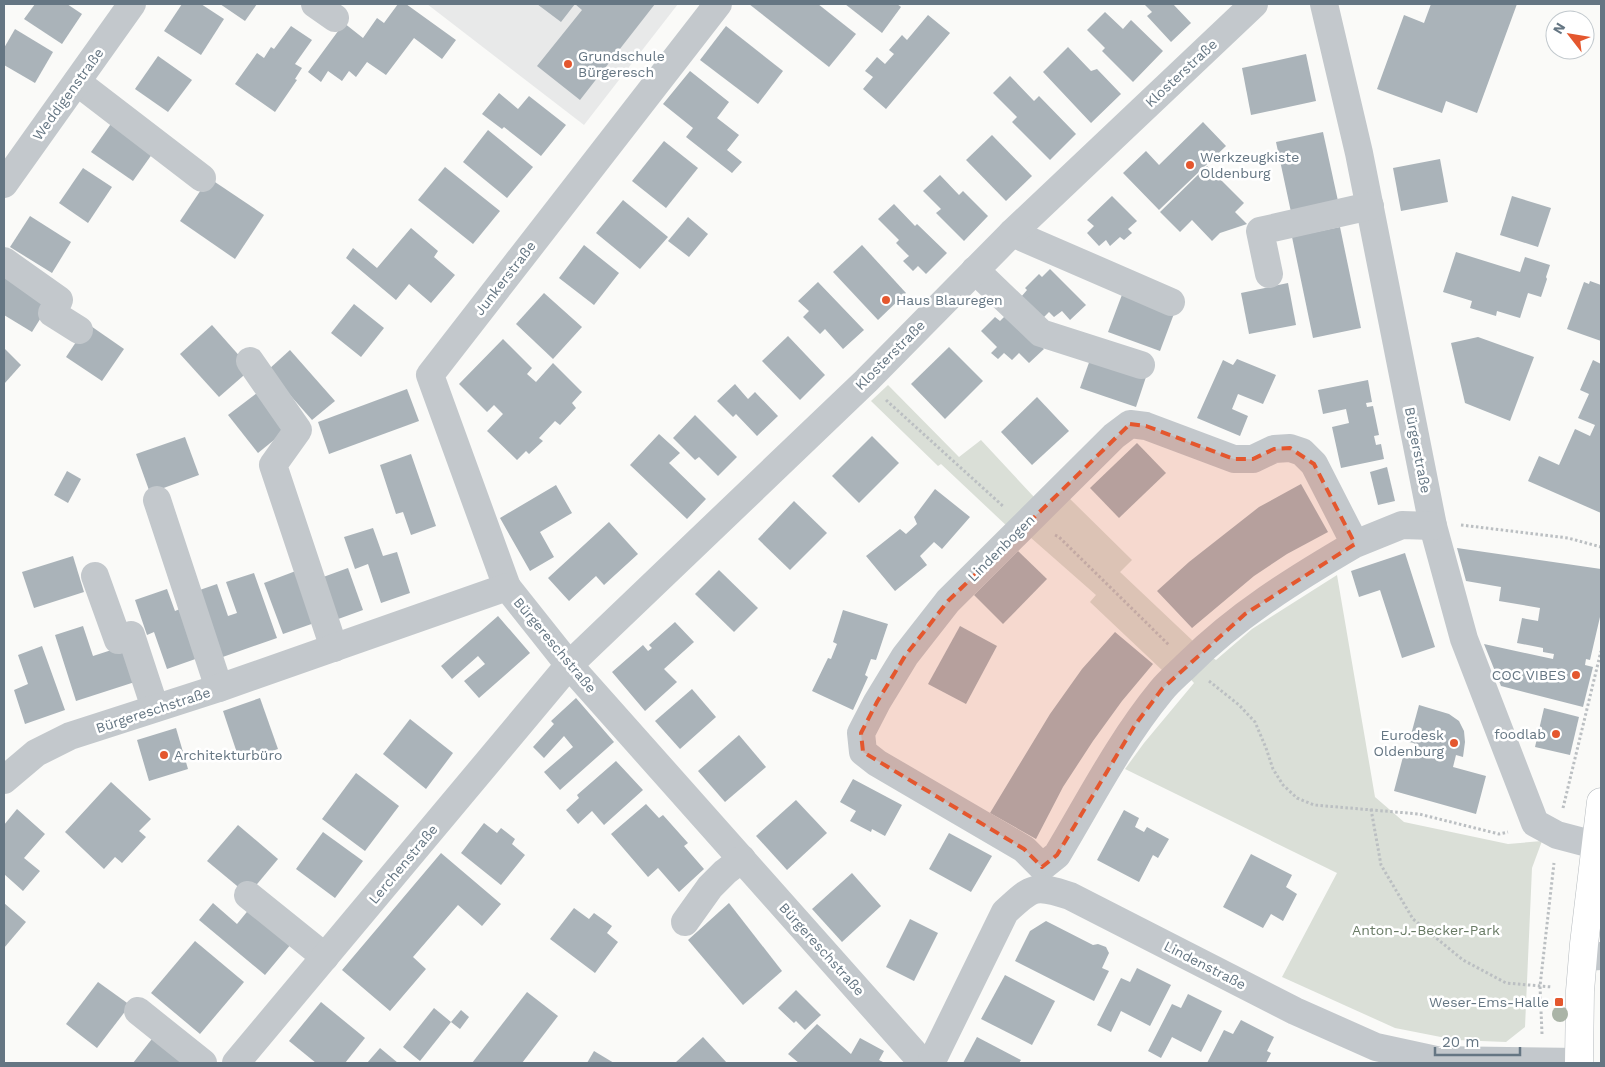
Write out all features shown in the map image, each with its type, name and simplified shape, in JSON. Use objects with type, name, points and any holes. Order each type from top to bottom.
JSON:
[{"type":"main road","points":[[1579,1062],[1580,991],[1592,956],[1595,845],[1601,802]]},
{"type":"street","name":"Weddigenstraße","points":[[4,184],[132,4]]},
{"type":"street","name":"Junkerstraße","points":[[507,587],[430,374],[718,4]]},
{"type":"street","name":"Klosterstraße","points":[[570,665],[866,381],[1012,233],[1254,4]]},
{"type":"street","name":"Bürgerstraße","points":[[1324,4],[1370,206],[1433,526],[1464,639],[1535,823]]},
{"type":"street","points":[[77,82],[202,178]]},
{"type":"street","points":[[1269,274],[1260,231],[1370,206]]},
{"type":"street","points":[[1012,233],[1171,302]]},
{"type":"street","points":[[4,261],[59,300],[52,313],[79,330]]},
{"type":"street","points":[[975,270],[1041,333],[1141,365]]},
{"type":"street","points":[[250,361],[298,430],[273,465],[334,648]]},
{"type":"street","name":"Lindenbogen","points":[[1040,878],[1024,849],[877,763],[863,752],[861,734],[877,702],[904,656],[948,601],[1114,436],[1130,424],[1146,426],[1234,459],[1253,459],[1274,449],[1290,448],[1302,452],[1314,464],[1354,544]]},
{"type":"street","points":[[157,500],[219,688]]},
{"type":"street","points":[[931,1063],[1005,912],[1040,878],[1057,855],[1135,725],[1162,689],[1210,642],[1246,614],[1354,544],[1402,525],[1433,526]]},
{"type":"street","points":[[95,576],[118,640],[131,635],[155,708]]},
{"type":"street","name":"Bürgereschstraße","points":[[4,780],[36,753],[70,736],[219,688],[507,587],[570,665],[923,1063]]},
{"type":"street","name":"Lerchenstraße","points":[[236,1063],[570,665]]},
{"type":"street","points":[[1535,823],[1557,835],[1595,845]]},
{"type":"street","points":[[686,922],[710,887],[742,859]]},
{"type":"street","name":"Lindenstraße","points":[[1040,878],[1070,896],[1295,1011],[1376,1047],[1436,1060],[1579,1062]]},
{"type":"street","points":[[248,895],[325,957]]},
{"type":"street","points":[[138,1010],[204,1063]]},
{"type":"path","points":[[866,381],[1004,508],[1026,523],[1059,538],[1188,664],[1239,705],[1255,722],[1273,769],[1283,785],[1297,798],[1314,805],[1419,814],[1499,834],[1535,823]]},
{"type":"path","points":[[1433,526],[1462,525],[1558,537],[1601,547]]},
{"type":"path","points":[[1371,809],[1381,865],[1413,918],[1463,960],[1506,983],[1560,987]]},
{"type":"highlighted area","points":[[1130,424],[1146,426],[1234,459],[1253,459],[1274,449],[1290,448],[1314,464],[1355,544],[1245,614],[1162,689],[1135,725],[1057,855],[1042,867],[1024,849],[863,752],[861,733],[877,702],[905,656],[948,601]]},
{"type":"shaded area","name":"Grundschule Bürgeresch","points":[[427,4],[678,4],[584,125]]},
{"type":"green space","points":[[888,385],[959,457],[981,440],[1034,497],[1009,528],[941,464],[938,466],[871,401]]},
{"type":"green space","points":[[1067,496],[1132,560],[1120,572],[1194,642],[1163,671],[1090,602],[1096,595],[1030,537]]},
{"type":"green space","name":"Anton-J.-Becker-Park","points":[[1337,575],[1375,797],[1404,822],[1508,844],[1542,841],[1532,868],[1525,1027],[1506,1042],[1456,1040],[1395,1028],[1282,977],[1337,873],[1125,769],[1194,683],[1186,674],[1207,654],[1216,660],[1252,629]]},
{"type":"building","points":[[35,4],[67,4],[82,14],[62,44],[24,19]]},
{"type":"building","points":[[182,4],[201,4],[224,19],[201,55],[164,31]]},
{"type":"building","points":[[220,4],[257,4],[245,21]]},
{"type":"building","points":[[398,4],[406,4],[456,40],[442,59],[414,38],[386,75],[367,62],[356,77],[349,71],[342,81],[328,71],[321,82],[308,72],[344,23],[363,38],[377,18],[384,23]]},
{"type":"building","points":[[537,4],[575,4],[561,22]]},
{"type":"building","points":[[575,4],[655,4],[580,100],[537,66],[582,10]]},
{"type":"building","points":[[749,4],[818,4],[856,34],[829,67]]},
{"type":"building","points":[[845,4],[897,4],[901,7],[882,33]]},
{"type":"building","points":[[1144,4],[1173,4],[1191,23],[1171,42],[1147,16],[1152,12]]},
{"type":"building","points":[[1431,4],[1517,4],[1477,113],[1446,101],[1442,113],[1377,89],[1404,15],[1424,23]]},
{"type":"building","points":[[1105,12],[1123,29],[1131,20],[1163,51],[1133,82],[1102,51],[1105,48],[1087,30]]},
{"type":"building","points":[[928,15],[950,33],[886,109],[863,89],[873,77],[865,71],[877,57],[885,64],[894,54],[889,50],[902,35],[907,40]]},
{"type":"building","points":[[291,26],[312,40],[295,64],[302,68],[295,79],[297,80],[275,112],[235,84],[257,53],[264,58],[271,47],[274,49]]},
{"type":"building","points":[[726,26],[783,71],[758,104],[700,60]]},
{"type":"building","points":[[15,29],[53,52],[35,83],[4,65],[4,48]]},
{"type":"building","points":[[1068,47],[1091,71],[1097,69],[1121,94],[1091,123],[1043,72]]},
{"type":"building","points":[[1306,54],[1316,101],[1251,115],[1242,68]]},
{"type":"building","points":[[158,56],[192,80],[168,112],[135,89]]},
{"type":"building","points":[[690,71],[729,102],[717,118],[739,135],[727,150],[742,162],[732,173],[686,137],[693,128],[663,104]]},
{"type":"building","points":[[1010,76],[1034,101],[1039,96],[1076,134],[1050,160],[1012,122],[1017,117],[993,93]]},
{"type":"building","points":[[499,93],[518,109],[529,96],[566,125],[541,156],[504,127],[502,129],[482,114]]},
{"type":"building","points":[[113,121],[155,150],[133,181],[91,152]]},
{"type":"building","points":[[1203,122],[1226,146],[1159,210],[1123,173],[1146,151],[1159,165]]},
{"type":"building","points":[[488,130],[533,167],[507,198],[463,162]]},
{"type":"building","points":[[1323,132],[1338,201],[1291,212],[1276,142]]},
{"type":"building","points":[[992,135],[1032,176],[1006,201],[966,160]]},
{"type":"building","points":[[664,141],[698,168],[666,208],[632,181]]},
{"type":"building","points":[[1440,159],[1448,202],[1401,211],[1393,168]]},
{"type":"building","points":[[1207,166],[1244,203],[1235,212],[1247,224],[1220,233],[1212,241],[1192,220],[1180,232],[1160,212]]},
{"type":"building","points":[[445,167],[500,211],[473,244],[418,200]]},
{"type":"building","points":[[83,168],[112,187],[88,223],[59,203]]},
{"type":"building","points":[[940,175],[959,195],[963,191],[988,216],[964,241],[936,213],[941,209],[923,191]]},
{"type":"building","points":[[209,178],[264,215],[235,259],[180,221]]},
{"type":"building","points":[[1112,196],[1137,221],[1128,229],[1132,233],[1124,240],[1120,237],[1110,246],[1106,240],[1099,246],[1087,233],[1094,226],[1087,220]]},
{"type":"building","points":[[1512,196],[1551,208],[1538,247],[1500,235]]},
{"type":"building","points":[[623,200],[668,237],[640,269],[596,233]]},
{"type":"building","points":[[894,204],[915,226],[917,224],[947,253],[926,274],[918,266],[913,271],[903,261],[909,256],[896,243],[899,240],[878,219]]},
{"type":"building","points":[[30,216],[71,242],[52,273],[10,247]]},
{"type":"building","points":[[688,217],[708,234],[689,257],[668,241]]},
{"type":"building","points":[[1340,227],[1361,328],[1313,338],[1292,237]]},
{"type":"building","points":[[411,228],[438,251],[434,257],[455,275],[431,303],[409,284],[396,300],[346,258],[353,248],[377,268]]},
{"type":"building","points":[[584,245],[619,273],[594,305],[559,278]]},
{"type":"building","points":[[862,245],[906,293],[878,320],[833,272]]},
{"type":"building","points":[[1456,252],[1520,272],[1525,257],[1550,265],[1541,297],[1528,293],[1520,318],[1497,311],[1496,316],[1470,308],[1472,301],[1443,292]]},
{"type":"building","points":[[1050,269],[1086,305],[1070,320],[1062,311],[1054,317],[1049,312],[1042,319],[1021,297],[1027,290],[1025,288],[1039,274],[1042,277]]},
{"type":"building","points":[[4,270],[52,300],[32,332],[4,315]]},
{"type":"building","points":[[1590,281],[1601,285],[1601,341],[1567,329],[1584,282],[1589,284]]},
{"type":"building","points":[[818,282],[864,330],[843,349],[825,329],[820,334],[803,317],[809,311],[798,301]]},
{"type":"building","points":[[1288,283],[1296,325],[1249,334],[1241,293]]},
{"type":"building","points":[[1123,292],[1175,311],[1160,351],[1108,332]]},
{"type":"building","points":[[544,293],[582,327],[553,359],[516,324]]},
{"type":"building","points":[[354,304],[384,328],[361,357],[331,333]]},
{"type":"building","points":[[1008,313],[1044,349],[1029,363],[1019,353],[1012,360],[1004,353],[998,359],[991,353],[997,347],[981,331],[995,317],[1000,321]]},
{"type":"building","points":[[88,324],[124,349],[102,381],[66,357]]},
{"type":"building","points":[[212,325],[251,369],[219,397],[180,354]]},
{"type":"building","points":[[788,336],[825,375],[800,400],[762,361]]},
{"type":"building","points":[[1478,337],[1534,357],[1510,421],[1465,403],[1451,343]]},
{"type":"building","points":[[503,339],[532,368],[527,374],[536,382],[553,363],[582,392],[572,403],[576,408],[560,425],[555,421],[539,438],[543,441],[529,454],[526,451],[517,460],[487,431],[503,414],[494,405],[487,412],[459,384]]},
{"type":"building","points":[[949,347],[983,381],[945,419],[911,384]]},
{"type":"building","points":[[4,348],[21,365],[4,384]]},
{"type":"building","points":[[290,350],[335,401],[312,420],[268,370]]},
{"type":"building","points":[[1092,354],[1147,374],[1136,407],[1080,388]]},
{"type":"building","points":[[1237,359],[1276,375],[1263,404],[1238,394],[1232,409],[1248,416],[1240,436],[1197,418],[1223,360],[1233,365]]},
{"type":"building","points":[[1593,360],[1601,364],[1601,513],[1528,481],[1539,456],[1559,465],[1575,429],[1590,436],[1595,425],[1578,418],[1589,394],[1580,390]]},
{"type":"building","points":[[1368,380],[1372,402],[1366,403],[1367,407],[1373,406],[1379,435],[1374,436],[1376,445],[1381,444],[1384,459],[1341,468],[1332,427],[1349,423],[1346,409],[1323,414],[1318,390]]},
{"type":"building","points":[[735,384],[748,399],[755,392],[778,416],[757,436],[736,414],[733,417],[717,401]]},
{"type":"building","points":[[407,389],[419,421],[329,454],[318,422]]},
{"type":"building","points":[[261,390],[290,427],[258,453],[228,415]]},
{"type":"building","points":[[1037,397],[1069,431],[1032,465],[1001,432]]},
{"type":"building","points":[[695,415],[737,457],[718,476],[699,457],[695,460],[673,438]]},
{"type":"building","points":[[659,434],[680,453],[669,463],[706,499],[687,519],[630,465]]},
{"type":"building","points":[[872,436],[899,463],[859,503],[832,476]]},
{"type":"building","points":[[185,437],[199,475],[150,493],[136,454]]},
{"type":"building","points":[[1137,443],[1166,473],[1119,518],[1090,488]]},
{"type":"building","points":[[411,454],[436,526],[411,535],[403,512],[396,514],[380,465]]},
{"type":"building","points":[[1387,467],[1395,501],[1378,505],[1370,472]]},
{"type":"building","points":[[67,471],[81,479],[68,503],[54,495]]},
{"type":"building","points":[[1301,484],[1328,532],[1287,554],[1254,576],[1192,628],[1157,591],[1189,562],[1259,507]]},
{"type":"building","points":[[556,485],[572,513],[540,532],[554,557],[530,571],[500,518]]},
{"type":"building","points":[[935,489],[970,517],[942,549],[934,542],[920,556],[927,565],[895,591],[866,556],[900,529],[906,534],[917,524],[914,517]]},
{"type":"building","points":[[794,501],[827,533],[790,570],[758,539]]},
{"type":"building","points":[[609,522],[638,554],[604,585],[596,576],[569,601],[548,578]]},
{"type":"building","points":[[373,528],[383,556],[397,552],[410,593],[381,603],[368,564],[355,569],[344,537]]},
{"type":"building","points":[[1457,548],[1601,569],[1601,617],[1590,660],[1586,659],[1585,665],[1593,667],[1583,707],[1501,686],[1484,644],[1553,659],[1554,654],[1543,652],[1543,648],[1517,643],[1522,618],[1538,621],[1540,608],[1499,601],[1501,587],[1466,581]]},
{"type":"building","points":[[1018,551],[1047,579],[1003,624],[974,595]]},
{"type":"building","points":[[1405,553],[1435,647],[1402,658],[1380,590],[1359,597],[1351,571]]},
{"type":"building","points":[[73,556],[84,592],[34,608],[22,572]]},
{"type":"building","points":[[348,568],[363,610],[330,622],[315,580]]},
{"type":"building","points":[[301,569],[320,621],[283,634],[264,583]]},
{"type":"building","points":[[719,570],[758,608],[734,632],[695,594]]},
{"type":"building","points":[[254,573],[277,638],[217,659],[194,592],[217,584],[228,616],[237,613],[226,582]]},
{"type":"building","points":[[167,589],[175,611],[187,606],[204,656],[167,669],[154,632],[147,635],[135,600]]},
{"type":"building","points":[[843,610],[888,624],[876,660],[871,659],[865,675],[868,677],[853,710],[812,691],[828,658],[831,659],[837,644],[833,642]]},
{"type":"building","points":[[498,616],[530,653],[479,698],[464,681],[485,664],[478,656],[452,679],[441,666]]},
{"type":"building","points":[[675,622],[694,642],[664,669],[677,682],[645,711],[612,672],[643,645],[648,651],[652,648],[649,645]]},
{"type":"building","points":[[83,626],[93,656],[130,644],[141,680],[76,701],[55,635]]},
{"type":"building","points":[[960,626],[997,646],[966,704],[928,684]]},
{"type":"building","points":[[1115,632],[1153,664],[1122,701],[1093,741],[1063,787],[1036,839],[990,813],[1050,714],[1082,669]]},
{"type":"building","points":[[42,646],[65,710],[25,724],[14,690],[28,684],[18,655]]},
{"type":"building","points":[[692,689],[716,717],[680,749],[655,721]]},
{"type":"building","points":[[260,698],[278,749],[240,762],[223,711]]},
{"type":"building","points":[[576,698],[614,742],[560,790],[544,772],[573,747],[564,736],[544,758],[533,747],[554,724],[551,721]]},
{"type":"building","points":[[1419,705],[1449,714],[1459,721],[1464,731],[1465,742],[1463,757],[1456,755],[1453,767],[1486,776],[1476,814],[1394,791],[1404,753],[1411,755],[1414,743],[1409,742]]},
{"type":"building","points":[[1544,708],[1579,717],[1570,755],[1535,747]]},
{"type":"building","points":[[410,719],[453,753],[426,789],[383,754]]},
{"type":"building","points":[[176,728],[188,769],[149,781],[137,740]]},
{"type":"building","points":[[739,735],[766,767],[725,802],[698,771]]},
{"type":"building","points":[[616,761],[643,790],[604,825],[592,811],[578,824],[566,810],[579,798],[577,795]]},
{"type":"building","points":[[356,773],[399,806],[365,851],[322,819]]},
{"type":"building","points":[[853,779],[902,805],[885,836],[872,829],[871,832],[850,821],[856,811],[840,802]]},
{"type":"building","points":[[111,782],[151,819],[139,831],[146,837],[122,863],[115,857],[104,869],[65,832]]},
{"type":"building","points":[[796,800],[827,833],[787,870],[756,836]]},
{"type":"building","points":[[646,804],[659,818],[663,815],[688,843],[684,846],[704,869],[679,892],[658,868],[648,877],[611,834]]},
{"type":"building","points":[[17,809],[45,834],[24,858],[40,871],[23,891],[4,874],[4,825]]},
{"type":"building","points":[[1124,810],[1139,818],[1135,827],[1144,832],[1147,827],[1169,839],[1158,858],[1153,855],[1139,882],[1097,860]]},
{"type":"building","points":[[484,823],[497,833],[501,828],[515,839],[512,844],[525,855],[501,885],[461,853]]},
{"type":"building","points":[[238,825],[278,859],[248,895],[207,861]]},
{"type":"building","points":[[323,832],[363,861],[335,898],[296,869]]},
{"type":"building","points":[[949,833],[992,856],[971,892],[929,869]]},
{"type":"building","points":[[441,853],[501,904],[482,926],[458,905],[413,957],[426,969],[390,1011],[342,970]]},
{"type":"building","points":[[1251,854],[1292,875],[1286,887],[1297,894],[1283,921],[1271,914],[1263,928],[1223,907]]},
{"type":"building","points":[[852,873],[881,906],[842,942],[812,909]]},
{"type":"building","points":[[255,902],[297,937],[265,975],[199,920],[213,903],[237,924]]},
{"type":"building","points":[[4,903],[26,922],[4,948]]},
{"type":"building","points":[[729,903],[782,971],[743,1005],[688,940]]},
{"type":"building","points":[[574,908],[589,919],[594,913],[612,926],[607,933],[618,942],[595,973],[550,939]]},
{"type":"building","points":[[910,919],[938,933],[914,981],[886,967]]},
{"type":"building","points":[[1046,921],[1093,945],[1098,944],[1106,947],[1109,953],[1102,968],[1109,971],[1094,1001],[1015,961],[1030,931]]},
{"type":"building","points":[[195,941],[244,982],[200,1034],[151,993]]},
{"type":"building","points":[[1137,968],[1171,985],[1150,1026],[1121,1011],[1111,1032],[1097,1025],[1121,978],[1130,982]]},
{"type":"building","points":[[1005,975],[1055,1001],[1032,1045],[981,1019]]},
{"type":"building","points":[[98,982],[130,1005],[97,1048],[66,1024]]},
{"type":"building","points":[[796,990],[821,1015],[805,1030],[796,1021],[794,1023],[778,1008]]},
{"type":"building","points":[[527,992],[558,1016],[522,1063],[472,1063]]},
{"type":"building","points":[[1188,994],[1222,1011],[1201,1052],[1172,1037],[1161,1058],[1148,1051],[1172,1004],[1181,1008]]},
{"type":"building","points":[[321,1002],[365,1038],[345,1063],[316,1063],[289,1041]]},
{"type":"building","points":[[434,1008],[451,1022],[420,1061],[403,1047]]},
{"type":"building","points":[[461,1010],[469,1017],[460,1029],[451,1022]]},
{"type":"building","points":[[1241,1020],[1274,1037],[1267,1051],[1271,1053],[1266,1063],[1207,1063],[1224,1030],[1233,1034]]},
{"type":"building","points":[[817,1024],[851,1054],[860,1038],[884,1051],[879,1060],[885,1063],[799,1063],[788,1054]]},
{"type":"building","points":[[155,1035],[190,1063],[133,1063]]},
{"type":"building","points":[[703,1037],[727,1063],[675,1063]]},
{"type":"building","points":[[977,1037],[1021,1060],[1019,1063],[963,1063]]},
{"type":"building","points":[[380,1048],[398,1063],[367,1063]]},
{"type":"building","points":[[594,1051],[614,1063],[587,1063]]},
{"type":"place","name":"Grundschule Bürgeresch","points":[[568,64]]},
{"type":"place","name":"Werkzeugkiste Oldenburg","points":[[1190,165]]},
{"type":"place","name":"Haus Blauregen","points":[[886,300]]},
{"type":"place","name":"COC VIBES","points":[[1576,675]]},
{"type":"place","name":"foodlab","points":[[1556,734]]},
{"type":"place","name":"Eurodesk Oldenburg","points":[[1454,743]]},
{"type":"place","name":"Architekturbüro","points":[[164,755]]},
{"type":"place","name":"Weser-Ems-Halle","points":[[1559,1002]]}]
